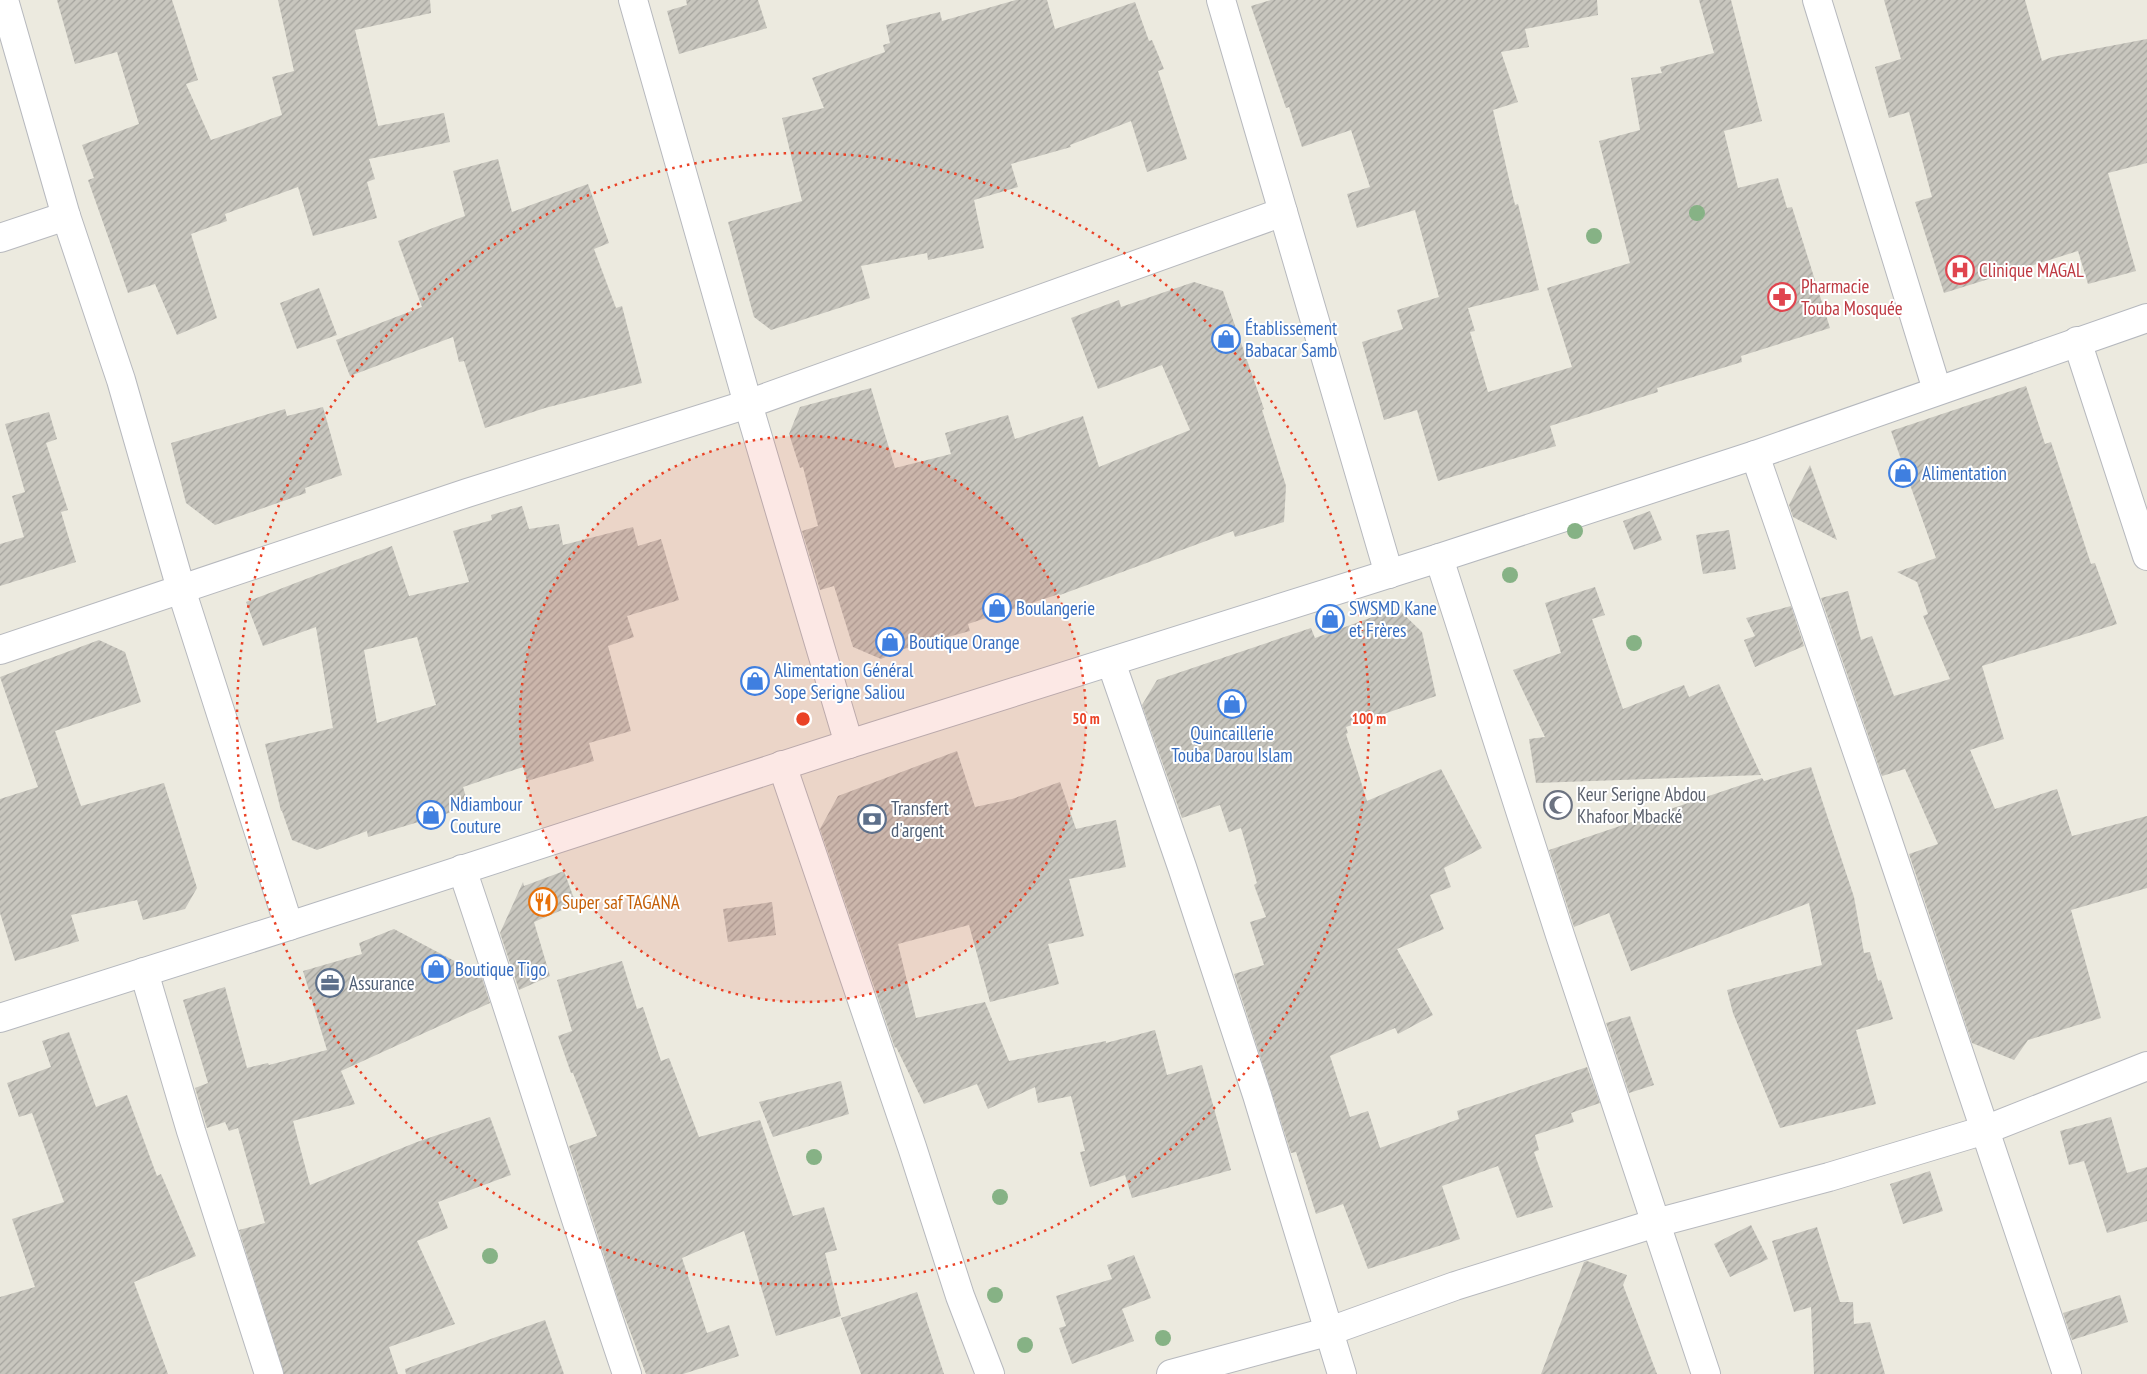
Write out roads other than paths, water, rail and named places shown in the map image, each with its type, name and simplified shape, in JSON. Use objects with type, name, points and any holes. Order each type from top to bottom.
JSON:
[{"type":"street","points":[[4,0],[66,216],[121,380],[181,589],[290,926]]},
{"type":"street","points":[[633,0],[748,404],[849,744]]},
{"type":"street","points":[[1221,0],[1390,574]]},
{"type":"street","points":[[1817,0],[1937,390]]},
{"type":"street","points":[[0,650],[467,493],[748,404],[1283,212]]},
{"type":"street","points":[[0,238],[66,216]]},
{"type":"street","points":[[0,1018],[290,926],[782,765],[1390,574],[1755,455],[2147,318]]},
{"type":"street","points":[[2077,341],[2147,556]]},
{"type":"street","points":[[1755,455],[2067,1374]]},
{"type":"street","points":[[1439,558],[1548,898],[1706,1374]]},
{"type":"street","points":[[1111,662],[1182,867],[1257,1095],[1327,1332],[1342,1374]]},
{"type":"street","points":[[782,765],[912,1147],[960,1296],[990,1374]]},
{"type":"street","points":[[462,869],[517,1033],[571,1208],[627,1374]]},
{"type":"street","points":[[144,972],[191,1131],[269,1374]]},
{"type":"street","points":[[1171,1374],[1327,1332],[1455,1286],[1656,1222],[1829,1178],[1985,1130],[2147,1066]]},
{"type":"place","name":"Clinique MAGAL","points":[[1960,270]]},
{"type":"place","name":"Pharmacie Touba Mosquée","points":[[1782,297]]},
{"type":"place","name":"Établissement Babacar Samb","points":[[1226,339]]},
{"type":"place","name":"Alimentation","points":[[1903,473]]},
{"type":"place","name":"Boulangerie","points":[[997,608]]},
{"type":"place","name":"SWSMD Kane et Frères","points":[[1330,619]]},
{"type":"place","name":"Boutique Orange","points":[[890,642]]},
{"type":"place","name":"Alimentation Général Sope Serigne Saliou","points":[[755,681]]},
{"type":"place","name":"Quincaillerie Touba Darou Islam","points":[[1232,704]]},
{"type":"place","name":"Keur Serigne Abdou Khafoor Mbacké","points":[[1558,805]]},
{"type":"place","name":"Ndiambour Couture","points":[[431,815]]},
{"type":"place","name":"Transfert d'argent","points":[[872,819]]},
{"type":"place","name":"Super saf TAGANA","points":[[543,902]]},
{"type":"place","name":"Boutique Tigo","points":[[436,969]]},
{"type":"place","name":"Assurance","points":[[330,983]]}]
